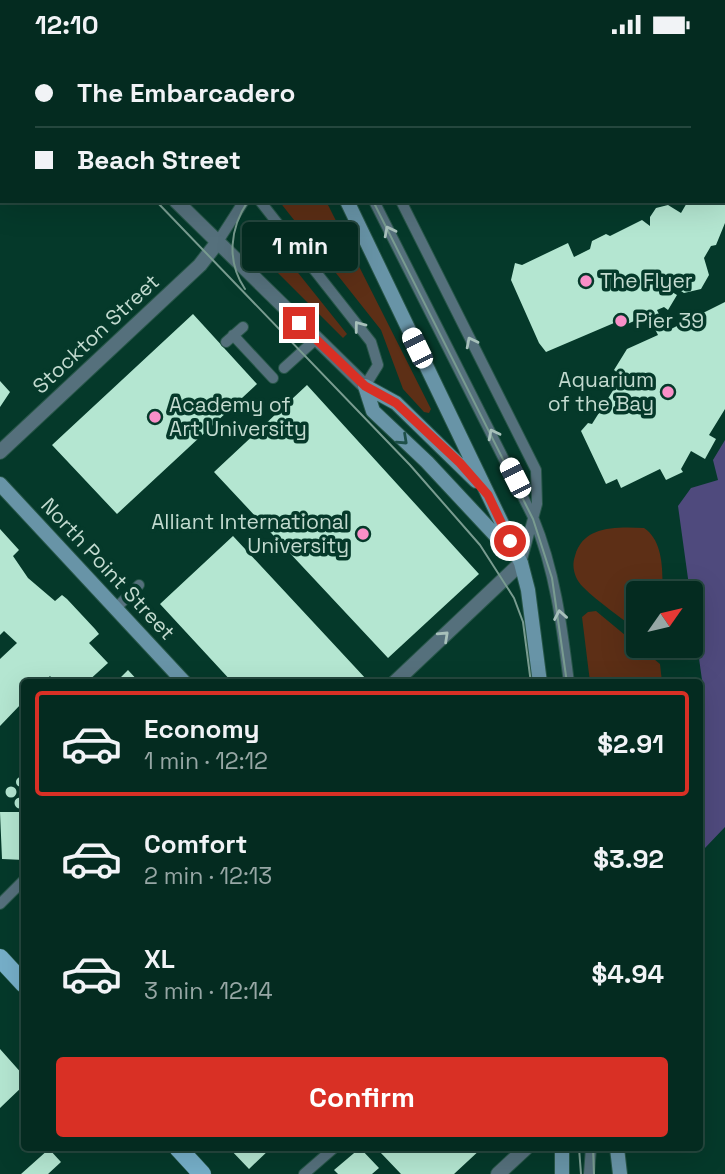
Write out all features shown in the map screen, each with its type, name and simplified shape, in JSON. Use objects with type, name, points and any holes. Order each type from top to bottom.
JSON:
[{"type":"main road","points":[[0,958],[21,981]]},
{"type":"main road","points":[[181,1151],[202,1174]]},
{"type":"street","points":[[178,203],[365,386],[396,403],[430,433],[488,495]]},
{"type":"street","points":[[348,203],[521,563],[528,590],[539,679]]},
{"type":"street","name":"Stockton Street","points":[[0,452],[200,265],[217,243]]},
{"type":"street","points":[[365,386],[373,411],[427,462],[521,563]]},
{"type":"street","name":"North Point Street","points":[[0,484],[181,679]]},
{"type":"street","points":[[398,679],[521,563]]},
{"type":"street","points":[[498,1174],[523,1151]]},
{"type":"street","points":[[562,1151],[562,1174]]},
{"type":"street","points":[[617,1151],[620,1174]]},
{"type":"lane","points":[[217,243],[243,203]]},
{"type":"lane","points":[[262,203],[371,342],[378,365],[365,386]]},
{"type":"lane","points":[[375,203],[533,517],[548,558],[560,612],[568,679]]},
{"type":"lane","points":[[402,203],[536,470],[538,492],[521,563]]},
{"type":"lane","points":[[243,327],[230,339],[273,378]]},
{"type":"lane","points":[[284,368],[316,339]]},
{"type":"lane","points":[[116,608],[139,585]]},
{"type":"lane","points":[[0,904],[21,883]]},
{"type":"lane","points":[[304,1174],[331,1151]]},
{"type":"lane","points":[[588,1174],[589,1151]]},
{"type":"shaded area","points":[[281,203],[327,203],[431,409],[429,413],[424,412],[403,389],[381,330]]},
{"type":"shaded area","points":[[250,222],[259,224],[347,334],[343,338],[243,238],[240,229]]},
{"type":"shaded area","points":[[725,440],[725,827],[705,848],[703,679],[699,658],[704,658],[704,581],[688,581],[678,506],[691,488],[718,480],[713,460]]},
{"type":"shaded area","points":[[644,528],[651,534],[659,549],[662,568],[662,581],[626,581],[626,622],[583,587],[576,577],[573,564],[579,546],[586,538],[603,530]]},
{"type":"shaded area","points":[[596,611],[626,636],[626,658],[653,658],[660,664],[662,679],[590,679],[582,617],[588,612]]},
{"type":"building","points":[[687,203],[725,203],[725,223],[716,245],[711,246],[704,258],[709,275],[701,289],[684,293],[675,287],[672,292],[677,295],[668,310],[664,307],[657,310],[667,331],[725,302],[725,409],[709,435],[716,439],[705,459],[691,451],[681,469],[683,472],[666,480],[660,469],[621,488],[617,479],[606,484],[581,431],[588,423],[592,424],[622,376],[614,370],[627,349],[658,335],[648,315],[625,325],[621,320],[546,352],[539,343],[511,280],[515,263],[522,265],[568,243],[574,257],[590,249],[592,241],[606,234],[610,236],[642,220],[650,226],[650,217],[656,208],[668,205],[681,213]]},
{"type":"building","name":"Academy of Art University","points":[[193,314],[257,384],[117,514],[52,445]]},
{"type":"building","points":[[0,381],[10,392],[0,407]]},
{"type":"building","points":[[307,385],[479,574],[388,658],[214,472]]},
{"type":"building","points":[[0,529],[19,550],[13,556],[28,578],[55,601],[62,595],[95,629],[99,634],[89,643],[108,663],[90,679],[53,679],[50,676],[47,679],[21,679],[21,704],[0,726],[0,659],[17,643],[4,631],[0,635]]},
{"type":"building","points":[[233,536],[366,679],[229,679],[160,604]]},
{"type":"building","points":[[128,670],[136,679],[119,679]]},
{"type":"building","points":[[21,777],[21,787],[17,786],[17,778]]},
{"type":"building","points":[[11,786],[17,792],[11,798],[5,792]]},
{"type":"building","points":[[20,798],[20,808],[16,807],[15,803],[16,799]]},
{"type":"building","points":[[0,812],[21,812],[21,860],[2,859]]},
{"type":"building","points":[[0,1049],[21,1073],[21,1088],[0,1108]]},
{"type":"building","points":[[47,1151],[51,1151],[61,1162],[48,1174],[21,1174]]},
{"type":"building","points":[[232,1151],[268,1151],[249,1169]]},
{"type":"building","points":[[356,1151],[363,1151],[379,1168],[372,1174],[338,1174],[334,1170]]},
{"type":"building","points":[[479,1151],[454,1174],[401,1174],[380,1152]]},
{"type":"tram line","points":[[158,203],[410,465],[480,545],[514,598],[523,622],[530,679]]},
{"type":"tram line","points":[[245,289],[235,267],[233,245],[237,222],[247,203]]},
{"type":"tram line","points":[[374,203],[533,519],[552,578],[566,679]]},
{"type":"tram line","points":[[579,1151],[581,1174]]},
{"type":"tram line","points":[[593,1151],[594,1174]]},
{"type":"place","name":"The Flyer","points":[[586,281]]},
{"type":"place","name":"Pier 39","points":[[621,321]]},
{"type":"place","name":"Aquarium of the Bay","points":[[668,392]]},
{"type":"place","name":"Academy of Art University","points":[[155,417]]},
{"type":"place","name":"Alliant International University","points":[[363,534]]},
{"type":"route","points":[[299,323],[365,386],[396,403],[460,463],[488,495],[510,541]]}]
